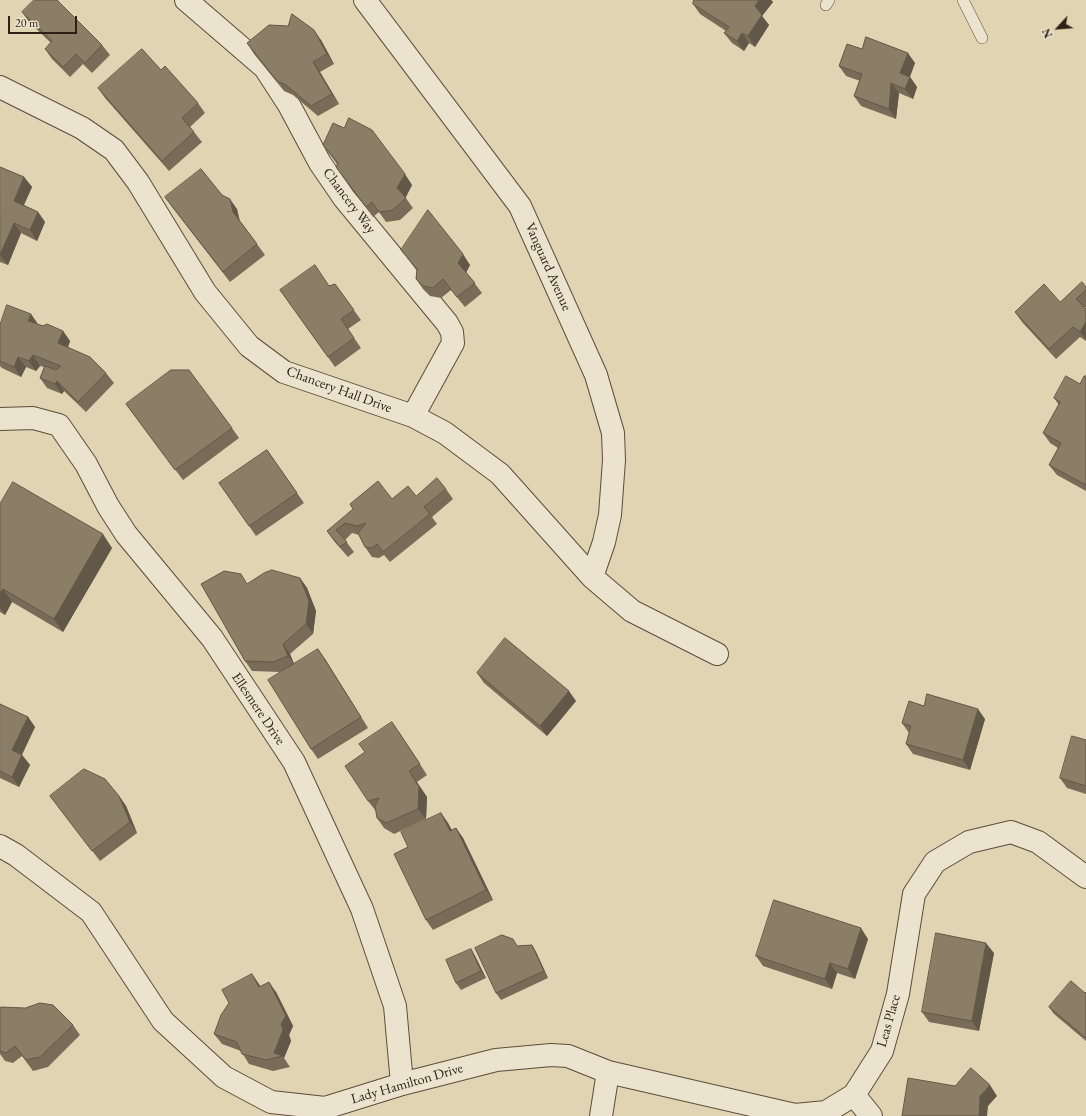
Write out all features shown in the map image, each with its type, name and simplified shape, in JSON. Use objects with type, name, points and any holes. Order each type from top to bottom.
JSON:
[{"type":"street","name":"Chancery Way","points":[[186,0],[265,68],[289,105],[320,163],[344,198],[447,323],[452,332],[453,343],[413,416]]},
{"type":"street","name":"Vanguard Avenue","points":[[365,0],[520,206],[596,375],[613,433],[614,460],[610,515],[604,542],[592,577]]},
{"type":"street","name":"Chancery Hall Drive","points":[[0,87],[82,128],[114,150],[138,182],[205,292],[249,346],[284,372],[413,416],[445,433],[500,474],[592,577],[632,611],[717,654]]},
{"type":"street","name":"Ellesmere Drive","points":[[0,419],[33,418],[59,425],[86,464],[108,506],[126,534],[212,638],[294,762],[362,909],[396,1006],[402,1084]]},
{"type":"street","name":"Leas Place","points":[[608,1072],[795,1115],[826,1112],[854,1095],[882,1051],[898,994],[914,894],[934,862],[969,842],[1011,832],[1038,842],[1086,877]]},
{"type":"street","name":"Lady Hamilton Drive","points":[[0,846],[16,855],[92,912],[163,1021],[224,1077],[271,1102],[325,1108],[402,1084],[496,1060],[551,1055],[568,1056],[608,1072]]},
{"type":"street","points":[[601,1116],[608,1072]]},
{"type":"street","points":[[854,1095],[871,1116]]},
{"type":"lane","points":[[963,0],[982,38]]},
{"type":"building","points":[[34,0],[57,0],[102,45],[85,63],[76,54],[63,67],[45,49],[52,41],[22,12]]},
{"type":"building","points":[[694,0],[759,0],[755,6],[762,15],[748,36],[742,33],[737,41],[724,33],[729,27],[693,4]]},
{"type":"building","points":[[292,14],[314,30],[327,54],[313,62],[332,94],[311,106],[286,85],[277,81],[247,43],[269,25],[288,26]]},
{"type":"building","points":[[866,37],[908,53],[900,73],[910,77],[905,89],[891,83],[889,109],[854,96],[862,74],[839,66],[847,44],[862,49]]},
{"type":"building","points":[[142,49],[161,70],[165,66],[198,103],[182,118],[194,132],[162,161],[98,88]]},
{"type":"building","points":[[349,118],[372,130],[405,174],[397,188],[406,198],[393,210],[379,212],[372,202],[366,207],[336,167],[338,163],[323,145],[333,123],[344,128]]},
{"type":"building","points":[[0,167],[24,177],[14,201],[38,212],[30,230],[14,223],[0,255]]},
{"type":"building","points":[[201,169],[222,195],[230,199],[233,212],[257,244],[223,272],[165,197]]},
{"type":"building","points":[[428,210],[463,254],[458,263],[475,283],[457,297],[443,279],[433,288],[423,286],[416,279],[417,269],[401,250]]},
{"type":"building","points":[[315,265],[329,286],[335,284],[354,310],[341,319],[354,338],[328,357],[280,290]]},
{"type":"building","points":[[1082,282],[1086,287],[1086,290],[1076,299],[1086,309],[1086,322],[1080,332],[1073,327],[1049,349],[1015,312],[1044,284],[1060,302]]},
{"type":"building","points":[[7,305],[31,314],[28,321],[43,326],[47,324],[63,331],[58,343],[90,357],[106,373],[78,402],[57,381],[55,384],[40,378],[45,366],[56,370],[61,366],[33,355],[29,361],[18,357],[14,367],[0,361],[0,325]]},
{"type":"building","points":[[171,370],[189,370],[232,428],[175,470],[126,404]]},
{"type":"building","points":[[1066,376],[1080,384],[1084,376],[1086,376],[1086,485],[1049,465],[1061,443],[1043,433],[1060,402],[1054,398]]},
{"type":"building","points":[[267,450],[297,493],[249,526],[219,483]]},
{"type":"building","points":[[437,478],[446,489],[424,507],[430,514],[383,552],[377,544],[372,548],[365,547],[358,533],[366,523],[357,526],[345,523],[336,530],[347,542],[340,547],[327,531],[353,509],[350,504],[378,481],[392,499],[408,486],[416,496]]},
{"type":"building","points":[[13,482],[103,534],[54,619],[3,589],[0,594],[0,504]]},
{"type":"building","points":[[272,570],[300,578],[309,601],[306,624],[283,644],[288,656],[273,662],[245,661],[201,584],[224,571],[241,574],[247,584],[264,573]]},
{"type":"building","points":[[505,638],[569,691],[540,726],[477,673]]},
{"type":"building","points":[[318,649],[361,717],[311,749],[268,680]]},
{"type":"building","points":[[927,694],[978,709],[963,760],[906,744],[911,726],[902,723],[909,701],[924,706]]},
{"type":"building","points":[[0,704],[28,717],[12,750],[22,755],[12,777],[0,771]]},
{"type":"building","points":[[392,722],[420,764],[409,771],[419,787],[418,809],[386,823],[377,818],[375,806],[379,798],[368,801],[345,766],[365,752],[359,744]]},
{"type":"building","points":[[1072,736],[1086,740],[1086,786],[1060,778]]},
{"type":"building","points":[[84,769],[105,779],[119,796],[130,822],[92,851],[50,796]]},
{"type":"building","points":[[441,813],[450,831],[456,828],[486,890],[426,920],[394,854],[408,847],[401,832]]},
{"type":"building","points":[[774,900],[861,928],[848,969],[830,963],[825,979],[756,956]]},
{"type":"building","points":[[936,933],[986,943],[972,1021],[922,1012]]},
{"type":"building","points":[[502,935],[513,939],[517,946],[532,945],[544,971],[496,993],[475,948]]},
{"type":"building","points":[[471,949],[481,971],[456,983],[446,960]]},
{"type":"building","points":[[252,974],[259,987],[269,982],[286,1016],[281,1024],[283,1030],[274,1053],[283,1056],[266,1060],[242,1054],[237,1042],[214,1034],[221,1015],[229,1003],[222,990]]},
{"type":"building","points":[[1071,981],[1085,993],[1086,992],[1086,1038],[1049,1007]]},
{"type":"building","points":[[40,1003],[53,1005],[73,1025],[40,1057],[26,1060],[15,1046],[6,1053],[0,1051],[0,1008],[25,1008]]},
{"type":"building","points":[[971,1068],[990,1085],[980,1096],[979,1116],[902,1116],[908,1078],[955,1086]]}]
